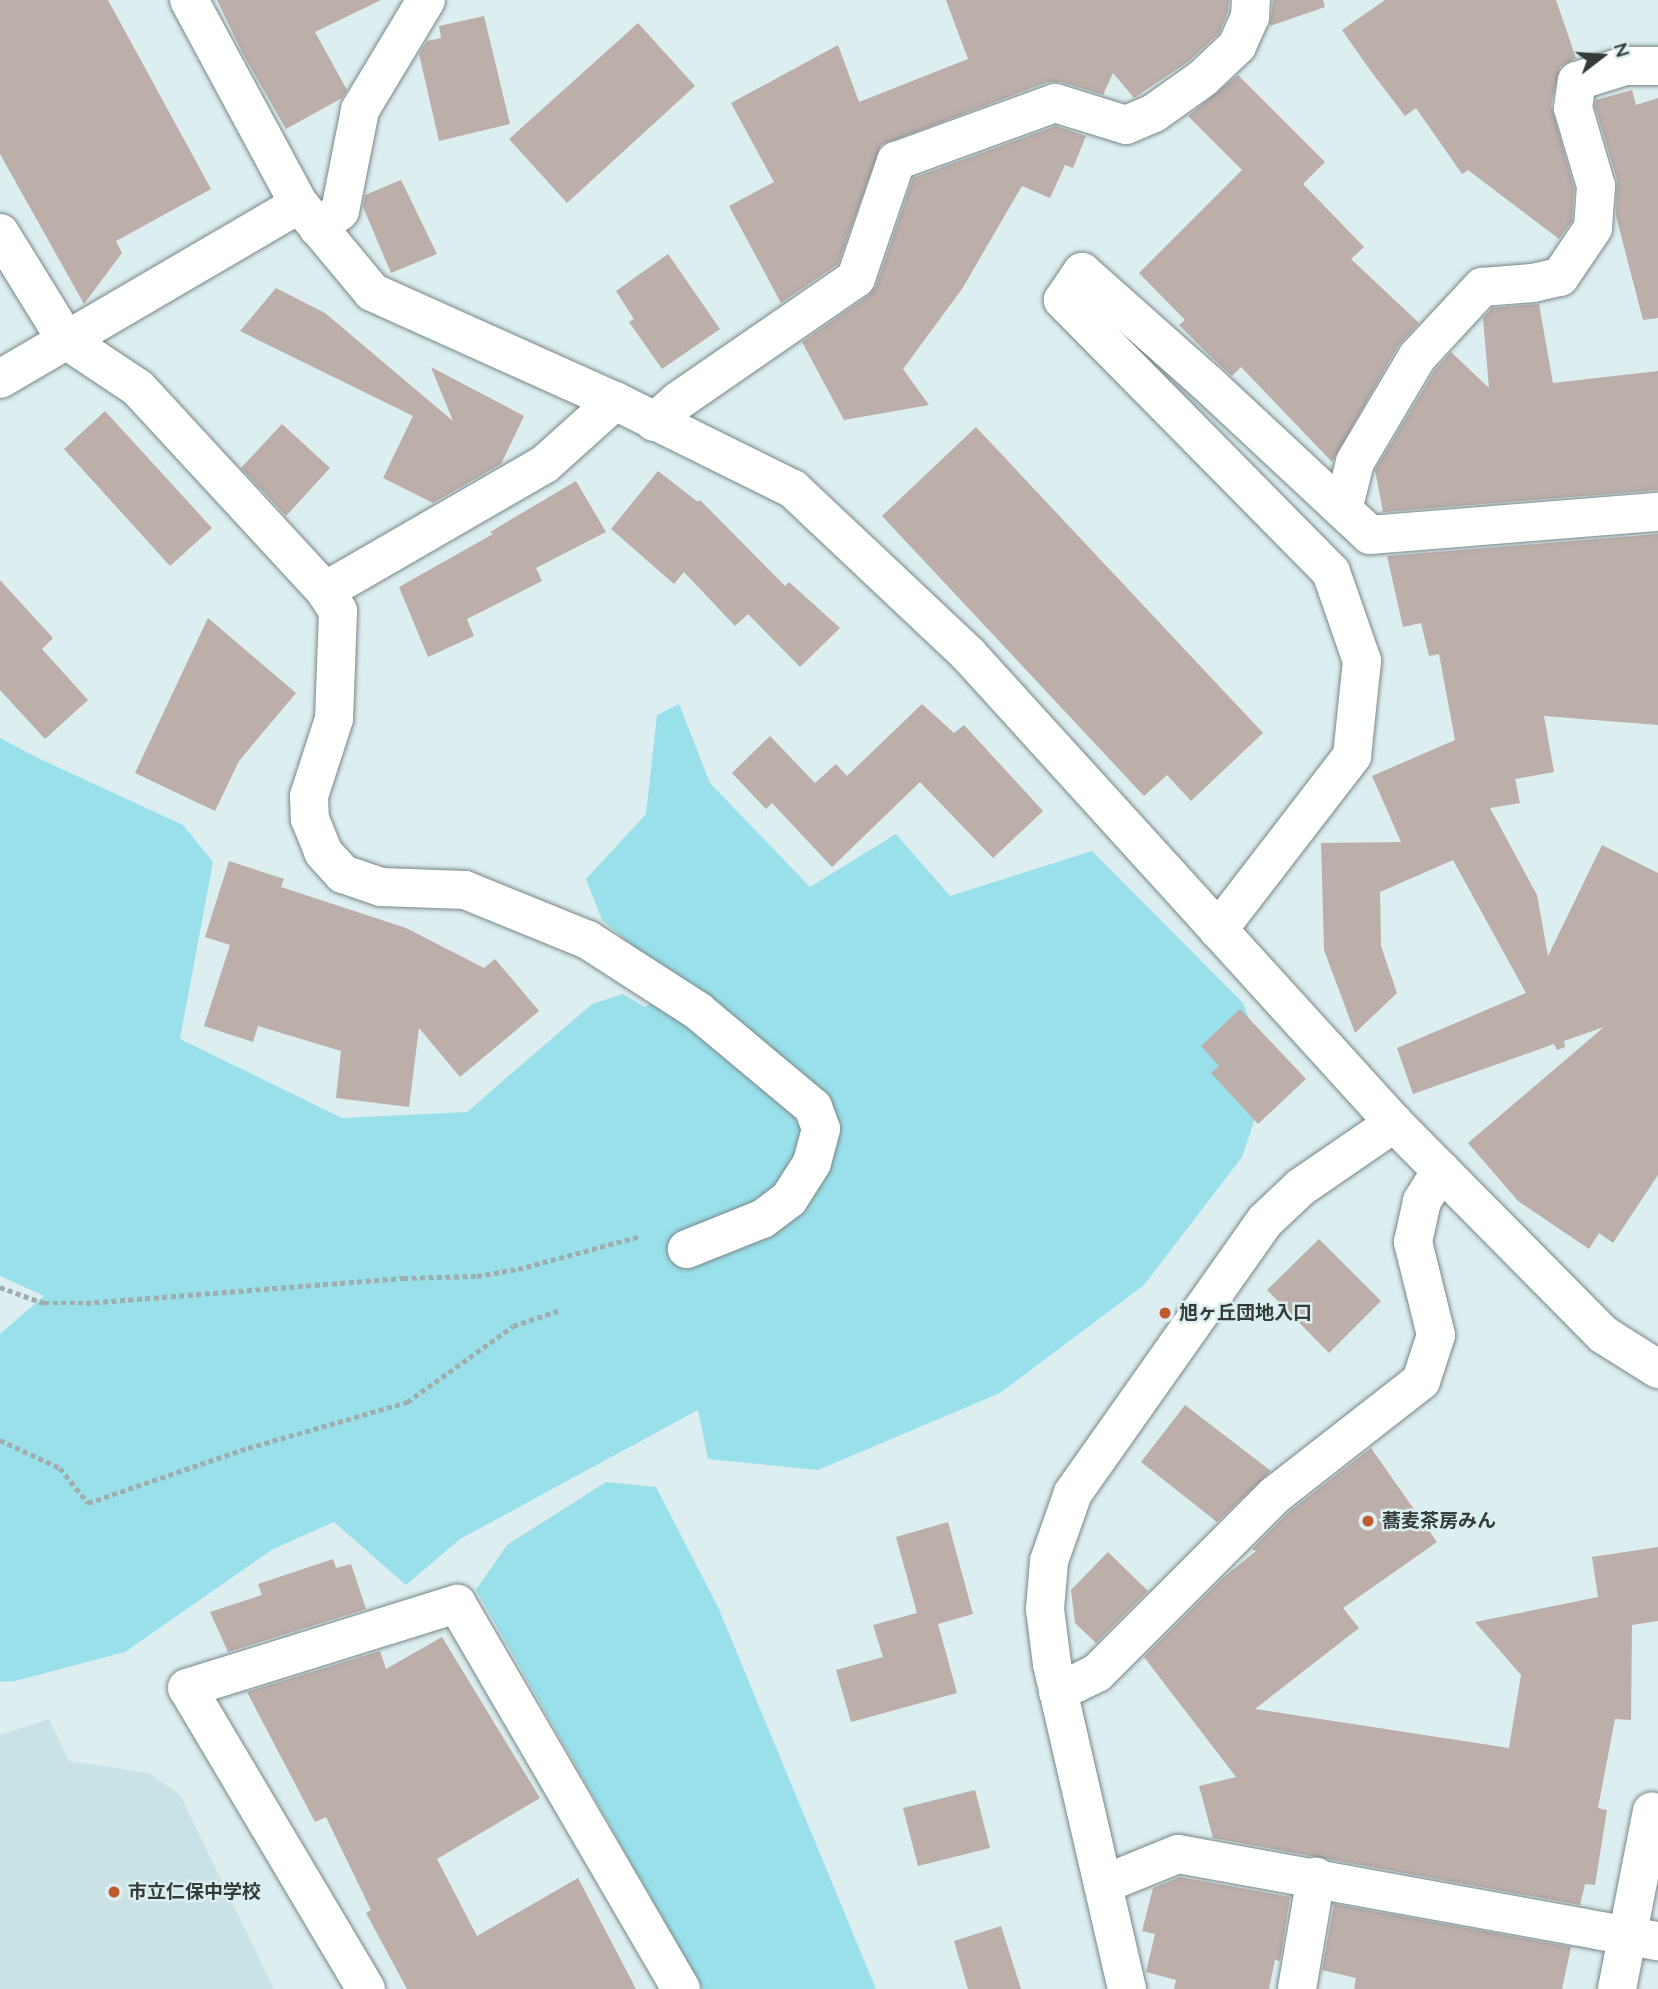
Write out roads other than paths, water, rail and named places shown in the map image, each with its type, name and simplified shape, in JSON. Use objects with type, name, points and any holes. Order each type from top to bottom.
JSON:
[{"type":"street","points":[[189,0],[309,216],[372,292],[615,401],[793,489],[968,654],[1394,1123],[1441,1171],[1604,1335],[1658,1369]]},
{"type":"street","points":[[0,379],[66,341],[309,216],[340,211],[360,110],[426,0]]},
{"type":"street","points":[[654,422],[678,401],[856,278],[897,161],[1055,103],[1126,125],[1154,113],[1203,78],[1237,46],[1250,17],[1251,0]]},
{"type":"street","points":[[1343,510],[1354,462],[1417,357],[1482,287],[1533,283],[1560,277],[1593,229],[1596,186],[1573,108],[1577,81],[1625,66],[1658,66]]},
{"type":"street","points":[[0,233],[66,341],[138,388],[326,592],[338,611],[334,719],[309,796],[310,819],[323,852],[343,874],[381,887],[466,890],[589,940],[698,1011],[813,1107],[821,1129],[812,1163],[789,1199],[762,1219],[694,1246]]},
{"type":"street","points":[[1219,930],[1352,756],[1362,661],[1331,572],[1063,300],[1082,272],[1206,382],[1370,535],[1658,512]]},
{"type":"street","points":[[326,592],[545,464],[615,401]]},
{"type":"street","points":[[1127,1989],[1058,1692],[1045,1609],[1049,1561],[1073,1493],[1265,1221],[1301,1187],[1394,1123]]},
{"type":"street","points":[[1058,1692],[1097,1673],[1275,1495],[1421,1381],[1436,1335],[1413,1242],[1422,1201],[1441,1171]]},
{"type":"street","points":[[366,1989],[187,1688],[457,1604],[681,1989]]},
{"type":"street","points":[[1617,1989],[1643,1938],[1651,1811]]},
{"type":"street","points":[[1104,1884],[1178,1854],[1643,1938]]},
{"type":"street","points":[[1297,1989],[1316,1877]]},
{"type":"place","name":"旭ヶ丘団地入口","points":[[1165,1313]]},
{"type":"place","name":"蕎麦茶房みん","points":[[1368,1521]]},
{"type":"place","name":"市立仁保中学校","points":[[114,1892]]}]
